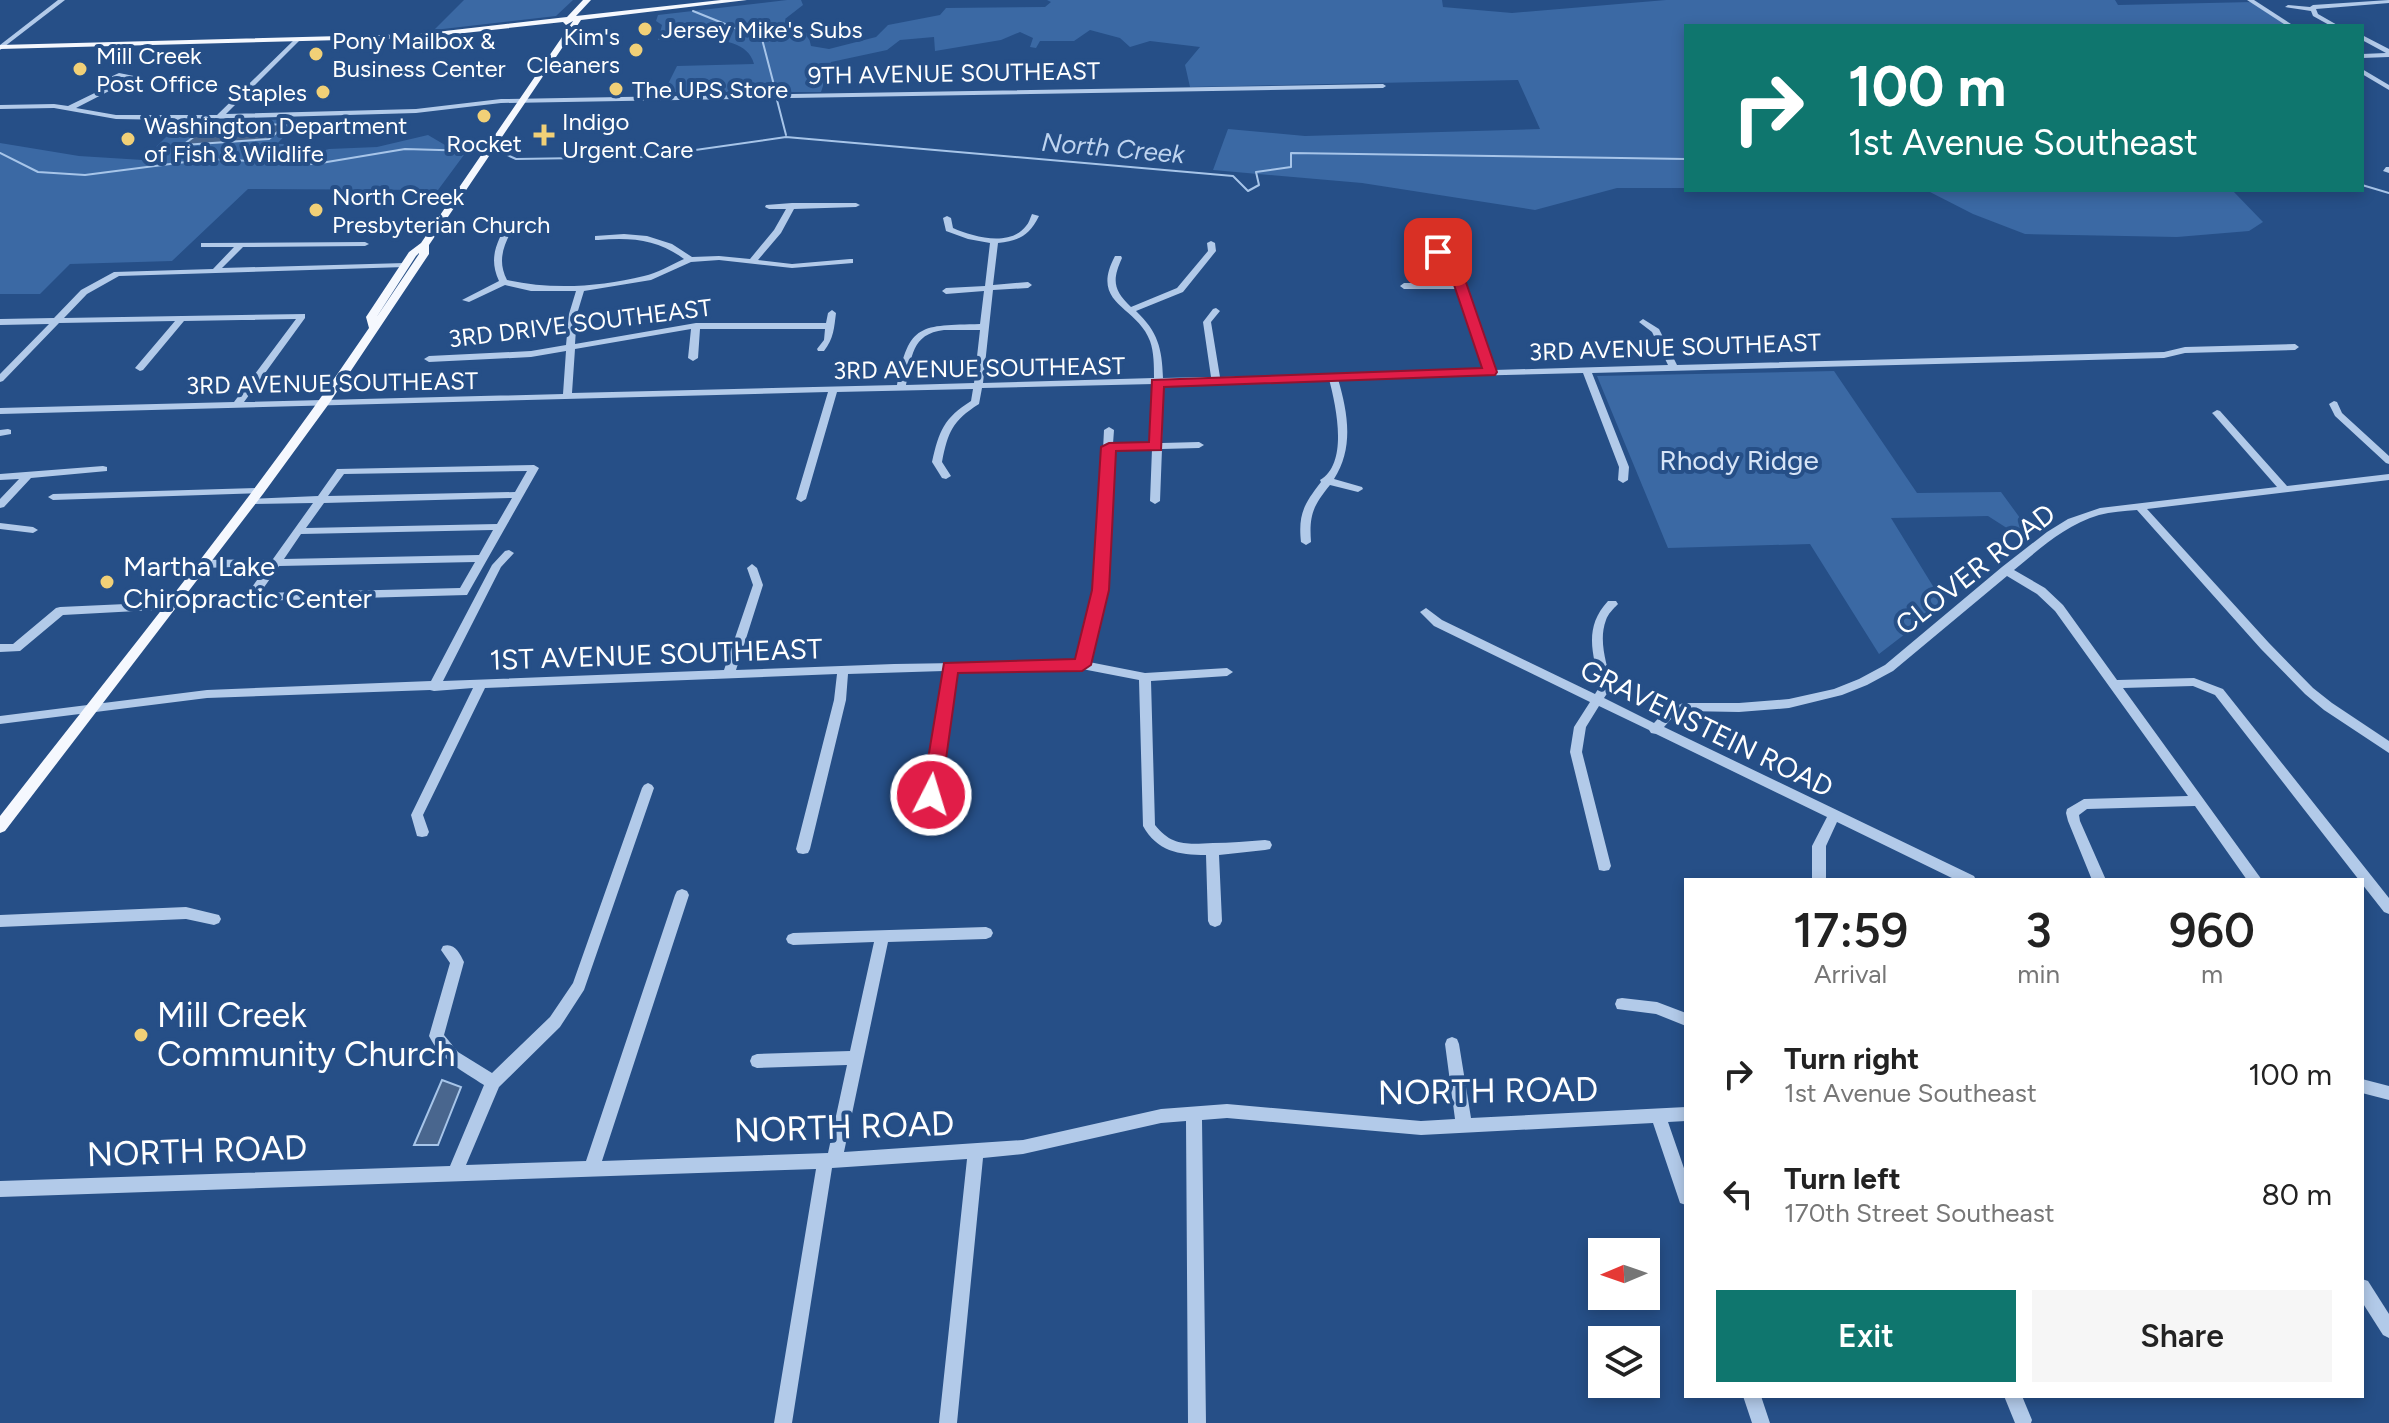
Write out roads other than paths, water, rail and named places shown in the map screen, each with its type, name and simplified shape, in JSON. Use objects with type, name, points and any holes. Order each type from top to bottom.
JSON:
[{"type":"main road","points":[[587,0],[587,6],[593,10],[677,7]]},
{"type":"main road","points":[[372,326],[371,317],[405,265],[424,245],[587,0]]},
{"type":"main road","points":[[79,44],[444,31],[743,0]]},
{"type":"main road","points":[[0,47],[419,36],[567,21],[626,10]]},
{"type":"main road","points":[[521,100],[567,21]]},
{"type":"main road","points":[[529,25],[556,28],[558,34]]},
{"type":"main road","points":[[0,827],[256,496],[324,403],[372,326],[384,315],[424,254],[424,245]]},
{"type":"street","points":[[48,12],[47,8],[55,0]]},
{"type":"street","points":[[0,47],[62,0]]},
{"type":"street","points":[[2250,0],[2288,24]]},
{"type":"street","points":[[2288,7],[2311,10],[2389,1]]},
{"type":"street","points":[[2311,10],[2333,24]]},
{"type":"street","points":[[220,116],[299,38]]},
{"type":"street","points":[[2364,38],[2389,53]]},
{"type":"street","points":[[2366,56],[2389,53]]},
{"type":"street","points":[[2366,56],[2389,66]]},
{"type":"street","points":[[2364,72],[2387,88]]},
{"type":"street","name":"9TH AVENUE SOUTHEAST","points":[[0,107],[70,108],[116,117],[220,116],[416,111],[521,100],[1383,86]]},
{"type":"street","points":[[70,108],[113,87]]},
{"type":"street","points":[[753,261],[778,231],[792,205]]},
{"type":"street","points":[[769,207],[856,205]]},
{"type":"street","points":[[947,218],[949,229],[961,236],[994,242],[1033,226],[1035,216]]},
{"type":"street","points":[[504,282],[495,267],[496,252],[512,223]]},
{"type":"street","points":[[598,238],[656,238],[673,245],[690,260]]},
{"type":"street","points":[[946,476],[937,462],[944,428],[955,414],[976,402],[994,242]]},
{"type":"street","points":[[1419,242],[1453,265],[1490,372]]},
{"type":"street","points":[[1131,310],[1180,290],[1212,251],[1211,243]]},
{"type":"street","points":[[204,245],[365,244]]},
{"type":"street","points":[[217,269],[241,245]]},
{"type":"street","points":[[317,267],[333,246]]},
{"type":"street","points":[[1118,258],[1111,269],[1110,282],[1117,298],[1131,310],[1154,341],[1157,383],[1155,501]]},
{"type":"street","points":[[466,300],[504,282],[531,288],[581,289],[648,278],[690,260],[803,266],[850,261]]},
{"type":"street","points":[[0,379],[84,292],[106,277],[130,271],[405,265]]},
{"type":"street","points":[[946,291],[1028,285]]},
{"type":"street","points":[[1404,286],[1461,286]]},
{"type":"street","points":[[567,397],[573,367],[573,305],[581,289]]},
{"type":"street","points":[[1216,311],[1207,322],[1216,382]]},
{"type":"street","points":[[821,349],[831,326],[832,313]]},
{"type":"street","points":[[0,322],[302,316],[237,405]]},
{"type":"street","points":[[140,368],[181,319]]},
{"type":"street","points":[[1643,322],[1656,331],[1673,367]]},
{"type":"street","points":[[693,358],[696,326]]},
{"type":"street","name":"3RD DRIVE SOUTHEAST","points":[[429,359],[531,354],[696,326],[831,326]]},
{"type":"street","points":[[901,389],[909,345],[916,336],[934,329],[983,327]]},
{"type":"street","name":"3RD AVENUE SOUTHEAST","points":[[0,411],[1333,379],[1490,372],[2164,355],[2185,350],[2295,347]]},
{"type":"street","points":[[1586,370],[1624,467],[1623,480]]},
{"type":"street","points":[[1306,542],[1302,522],[1308,503],[1338,462],[1344,435],[1333,379]]},
{"type":"street","points":[[801,499],[833,391]]},
{"type":"street","points":[[2334,404],[2338,414],[2389,461]]},
{"type":"street","points":[[2217,413],[2283,487]]},
{"type":"street","points":[[1082,665],[1101,590],[1109,430]]},
{"type":"street","points":[[1109,447],[1199,445]]},
{"type":"street","points":[[534,468],[519,495],[463,592],[251,597],[341,471],[534,468]]},
{"type":"street","points":[[0,477],[103,469]]},
{"type":"street","points":[[0,505],[27,476]]},
{"type":"street","name":"CLOVER ROAD","points":[[1655,730],[1668,715],[1683,707],[1790,706],[1864,683],[1889,668],[2006,570],[2072,521],[2100,511],[2283,487],[2389,477]]},
{"type":"street","points":[[1325,480],[1358,489]]},
{"type":"street","points":[[53,497],[256,496],[320,500],[519,495]]},
{"type":"street","points":[[2139,506],[2212,584],[2254,638],[2312,694],[2389,748]]},
{"type":"street","points":[[0,526],[33,530]]},
{"type":"street","points":[[299,531],[501,527]]},
{"type":"street","points":[[434,687],[497,565],[509,553]]},
{"type":"street","points":[[203,564],[483,558]]},
{"type":"street","points":[[728,675],[758,585],[752,568]]},
{"type":"street","points":[[2006,570],[2051,599],[2254,878]]},
{"type":"street","points":[[1604,866],[1576,752],[1580,727],[1606,686],[1597,652],[1601,617],[1612,604]]},
{"type":"street","points":[[0,648],[16,648],[60,611],[170,606]]},
{"type":"street","name":"GRAVENSTEIN ROAD","points":[[1426,612],[1438,623],[1833,817],[1965,878]]},
{"type":"street","name":"1ST AVENUE SOUTHEAST","points":[[0,720],[207,694],[950,667],[1082,665],[1145,677],[1227,672]]},
{"type":"street","points":[[940,829],[931,795],[950,667]]},
{"type":"street","points":[[803,849],[840,700],[843,670]]},
{"type":"street","points":[[1145,677],[1149,826],[1155,839],[1172,848],[1265,845]]},
{"type":"street","points":[[2114,684],[2194,682],[2208,685],[2226,698],[2389,908]]},
{"type":"street","points":[[422,832],[417,815],[480,686]]},
{"type":"street","points":[[456,1170],[493,1082],[555,1022],[579,986],[648,788]]},
{"type":"street","points":[[2098,878],[2072,813],[2084,804],[2198,801]]},
{"type":"street","points":[[1819,878],[1819,846],[1833,817]]},
{"type":"street","points":[[1212,848],[1215,921]]},
{"type":"street","points":[[592,1166],[682,895]]},
{"type":"street","points":[[0,921],[186,913],[214,919]]},
{"type":"street","points":[[793,939],[986,933]]},
{"type":"street","points":[[783,1423],[830,1161],[854,1058],[866,1024],[882,936]]},
{"type":"street","points":[[448,950],[457,962],[436,1036],[441,1046],[457,1060],[493,1082]]},
{"type":"street","points":[[1622,1004],[1657,1008],[1684,1019]]},
{"type":"street","points":[[1452,1044],[1464,1126]]},
{"type":"street","points":[[757,1061],[854,1058]]},
{"type":"street","points":[[2364,1087],[2389,1093]]},
{"type":"street","name":"NORTH ROAD","points":[[0,1189],[456,1170],[830,1161],[976,1152],[1023,1147],[1161,1116],[1194,1113],[1246,1111],[1399,1127],[1684,1114]]},
{"type":"street","points":[[1194,1113],[1197,1423]]},
{"type":"street","points":[[1658,1115],[1684,1191]]},
{"type":"street","points":[[948,1423],[976,1152]]},
{"type":"street","points":[[2364,1290],[2389,1329]]},
{"type":"street","points":[[1753,1398],[1761,1423]]},
{"type":"street","points":[[2014,1398],[2023,1420]]},
{"type":"waterway","points":[[693,11],[762,39],[775,89]]},
{"type":"waterway","points":[[777,100],[786,135]]},
{"type":"waterway","name":"North Creek","points":[[503,153],[516,159],[646,157],[786,137],[1233,176],[1248,191],[1259,185],[1256,172],[1291,167],[1291,153],[1684,159]]},
{"type":"waterway","name":"North Creek","points":[[0,153],[38,172],[85,175],[209,159],[315,164],[405,149],[474,151]]},
{"type":"waterway","name":"North Creek","points":[[2364,186],[2389,193]]},
{"type":"place","name":"Jersey Mike's Subs","points":[[645,29]]},
{"type":"place","name":"Kim's Cleaners","points":[[636,50]]},
{"type":"place","name":"Pony Mailbox & Business Center","points":[[316,54]]},
{"type":"place","name":"Mill Creek Post Office","points":[[80,69]]},
{"type":"place","name":"The UPS Store","points":[[616,89]]},
{"type":"place","name":"Staples","points":[[323,92]]},
{"type":"place","name":"Rocket","points":[[484,116]]},
{"type":"place","name":"Indigo Urgent Care","points":[[544,135]]},
{"type":"place","name":"Washington Department of Fish & Wildlife","points":[[128,139]]},
{"type":"place","name":"North Creek Presbyterian Church","points":[[316,210]]},
{"type":"place","name":"Martha Lake Chiropractic Center","points":[[107,582]]},
{"type":"place","name":"Mill Creek Community Church","points":[[141,1035]]},
{"type":"park label","name":"Rhody Ridge","points":[[1739,460]]}]
